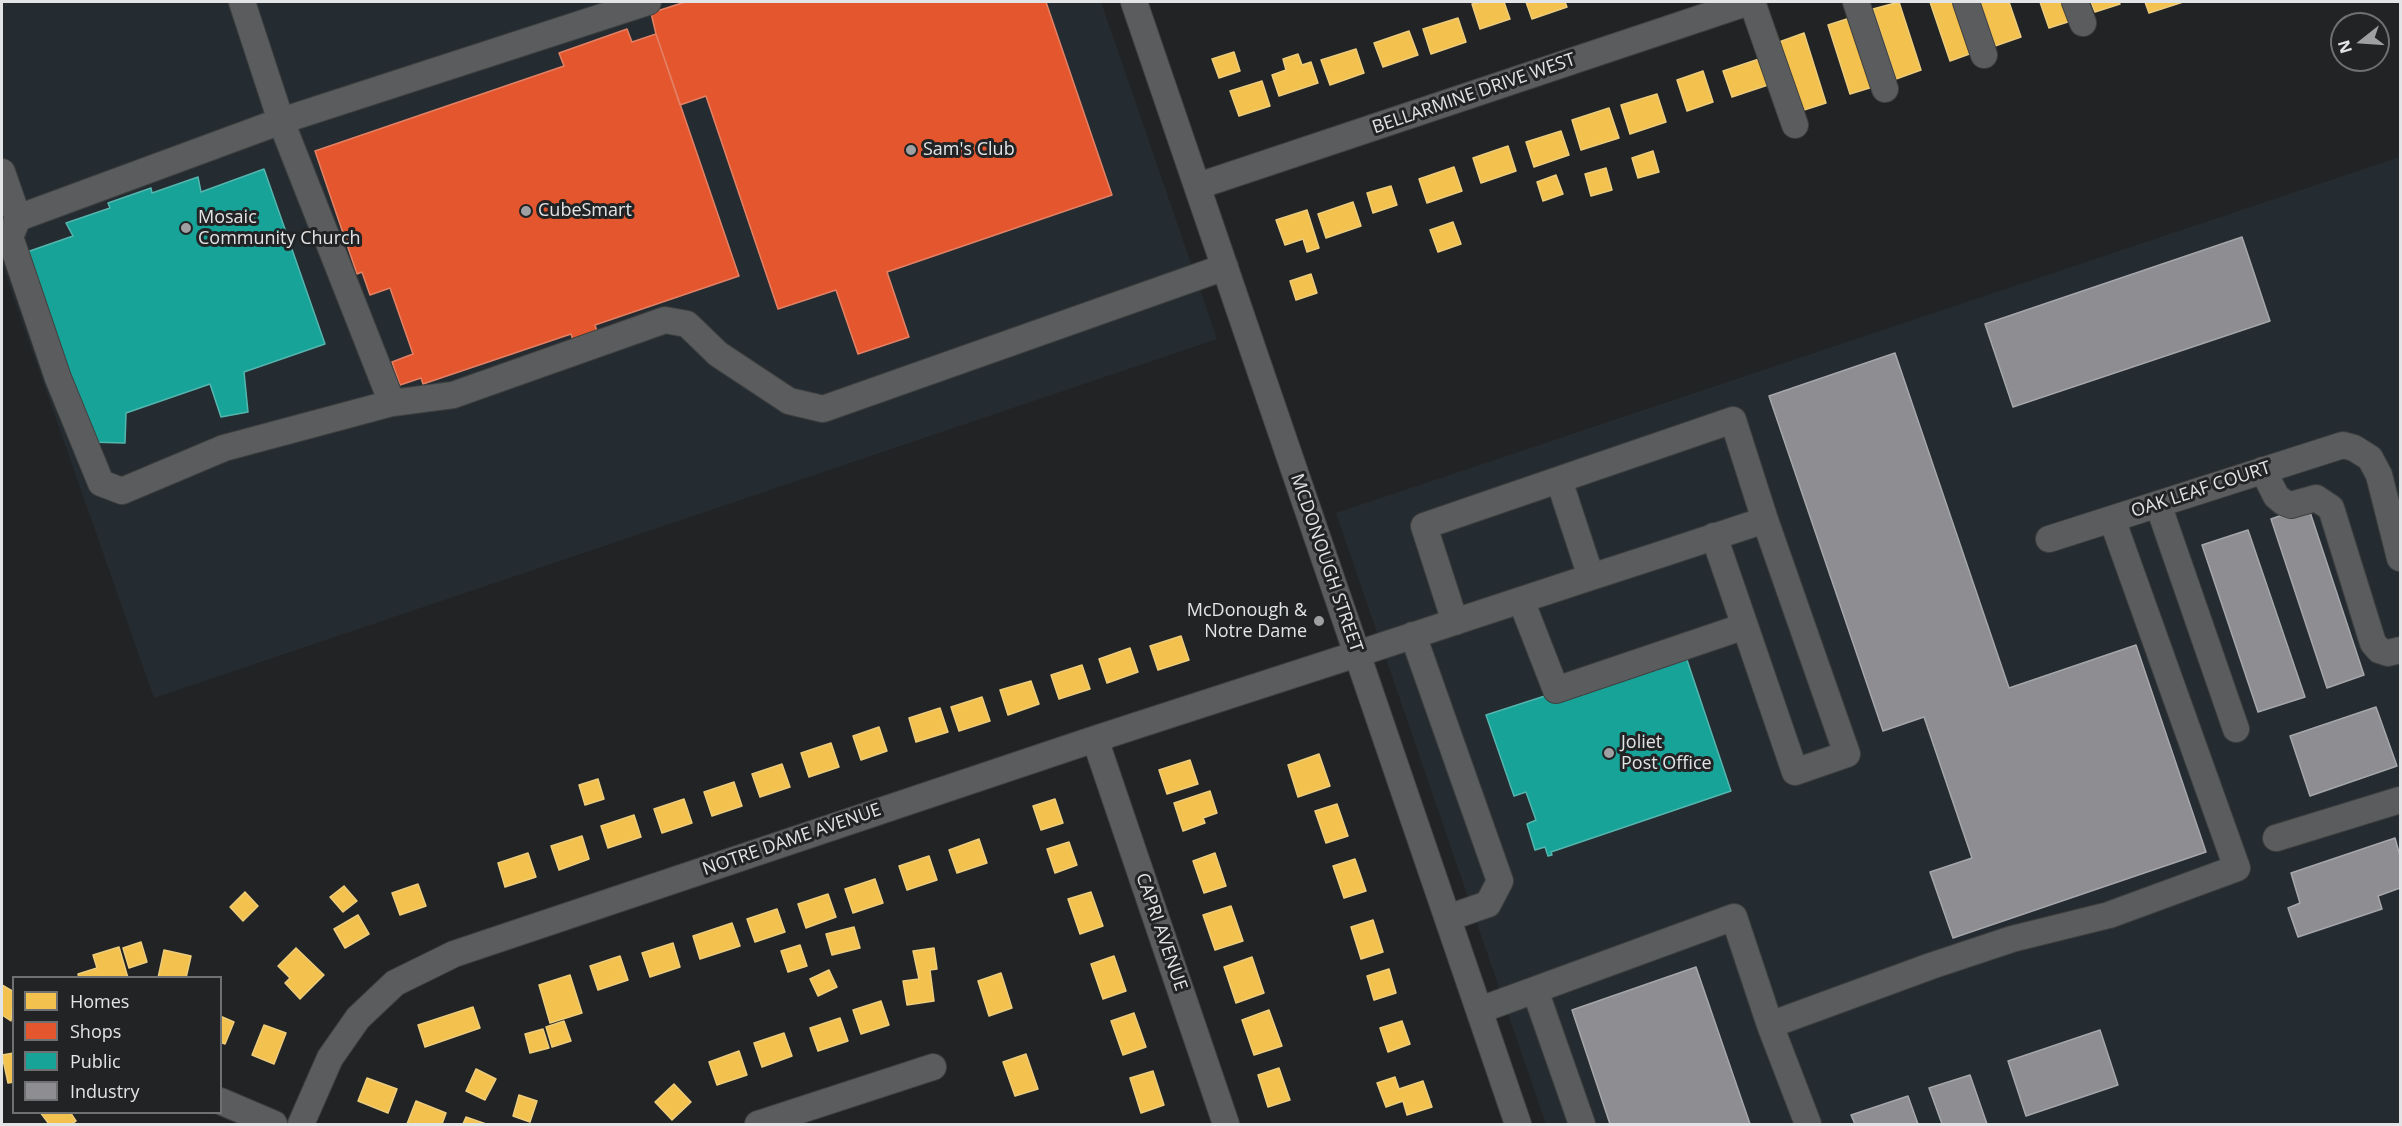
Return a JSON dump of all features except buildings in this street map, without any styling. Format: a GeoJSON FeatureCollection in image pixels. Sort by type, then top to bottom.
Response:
{"type":"FeatureCollection","features":[{"type":"Feature","properties":{"kind":"street"},"geometry":{"type":"LineString","coordinates":[[242,2],[281,121],[392,403]]}},
{"type":"Feature","properties":{"kind":"street"},"geometry":{"type":"LineString","coordinates":[[18,218],[281,121],[648,2]]}},
{"type":"Feature","properties":{"kind":"street","name":"MCDONOUGH STREET"},"geometry":{"type":"LineString","coordinates":[[1134,2],[1518,1125]]}},
{"type":"Feature","properties":{"kind":"street"},"geometry":{"type":"LineString","coordinates":[[1751,2],[1795,126]]}},
{"type":"Feature","properties":{"kind":"street","name":"BELLARMINE DRIVE WEST"},"geometry":{"type":"LineString","coordinates":[[1198,186],[1751,2]]}},
{"type":"Feature","properties":{"kind":"street"},"geometry":{"type":"LineString","coordinates":[[1856,2],[1885,89]]}},
{"type":"Feature","properties":{"kind":"street"},"geometry":{"type":"LineString","coordinates":[[1966,2],[1984,55]]}},
{"type":"Feature","properties":{"kind":"street"},"geometry":{"type":"LineString","coordinates":[[2,172],[18,218],[10,237],[58,378],[101,483],[122,491],[224,448],[392,403],[453,394],[665,320],[687,324],[718,354],[789,400],[823,409],[1225,267]]}},
{"type":"Feature","properties":{"kind":"street"},"geometry":{"type":"LineString","coordinates":[[1455,621],[1424,526],[1733,420],[1765,520],[1847,754],[1795,772],[1714,536]]}},
{"type":"Feature","properties":{"kind":"street","name":"OAK LEAF COURT"},"geometry":{"type":"LineString","coordinates":[[2049,539],[2343,445],[2354,448],[2370,458],[2379,475],[2400,558]]}},
{"type":"Feature","properties":{"kind":"street"},"geometry":{"type":"LineString","coordinates":[[2263,470],[2276,496],[2283,502],[2291,505],[2316,498],[2331,508],[2373,644],[2379,650],[2388,653],[2400,650]]}},
{"type":"Feature","properties":{"kind":"street"},"geometry":{"type":"LineString","coordinates":[[1559,480],[1591,577]]}},
{"type":"Feature","properties":{"kind":"street"},"geometry":{"type":"LineString","coordinates":[[2158,504],[2236,729]]}},
{"type":"Feature","properties":{"kind":"street"},"geometry":{"type":"LineString","coordinates":[[1770,1025],[1931,966],[2012,939],[2109,915],[2237,868],[2112,519]]}},
{"type":"Feature","properties":{"kind":"street","name":"NOTRE DAME AVENUE"},"geometry":{"type":"LineString","coordinates":[[301,1125],[330,1058],[358,1018],[395,983],[454,954],[1095,739],[1765,520]]}},
{"type":"Feature","properties":{"kind":"street"},"geometry":{"type":"LineString","coordinates":[[1521,600],[1556,690],[1745,626]]}},
{"type":"Feature","properties":{"kind":"street"},"geometry":{"type":"LineString","coordinates":[[1413,635],[1500,881],[1488,904],[1448,918]]}},
{"type":"Feature","properties":{"kind":"street","name":"CAPRI AVENUE"},"geometry":{"type":"LineString","coordinates":[[1095,739],[1226,1125]]}},
{"type":"Feature","properties":{"kind":"street"},"geometry":{"type":"LineString","coordinates":[[2277,838],[2400,800]]}},
{"type":"Feature","properties":{"kind":"street"},"geometry":{"type":"LineString","coordinates":[[1480,1010],[1734,917],[1770,1025],[1808,1125]]}},
{"type":"Feature","properties":{"kind":"street"},"geometry":{"type":"LineString","coordinates":[[1535,990],[1582,1125]]}},
{"type":"Feature","properties":{"kind":"street"},"geometry":{"type":"LineString","coordinates":[[758,1125],[933,1067]]}},
{"type":"Feature","properties":{"kind":"street"},"geometry":{"type":"LineString","coordinates":[[222,1102],[274,1125]]}},
{"type":"Feature","properties":{"kind":"shaded area"},"geometry":{"type":"Polygon","coordinates":[[[2,2],[1101,2],[1217,339],[154,698],[2,265],[2,2]]]}},
{"type":"Feature","properties":{"kind":"shaded area"},"geometry":{"type":"Polygon","coordinates":[[[2400,157],[2400,1124],[1546,1124],[1336,513],[2400,157]]]}},
{"type":"Feature","properties":{"kind":"place","name":"Sam's Club"},"geometry":{"type":"Point","coordinates":[911,150]}},
{"type":"Feature","properties":{"kind":"place","name":"CubeSmart"},"geometry":{"type":"Point","coordinates":[526,211]}},
{"type":"Feature","properties":{"kind":"place","name":"Mosaic Community Church"},"geometry":{"type":"Point","coordinates":[186,228]}},
{"type":"Feature","properties":{"kind":"place","name":"McDonough & Notre Dame"},"geometry":{"type":"Point","coordinates":[1319,621]}},
{"type":"Feature","properties":{"kind":"place","name":"Joliet Post Office"},"geometry":{"type":"Point","coordinates":[1609,753]}}]}
